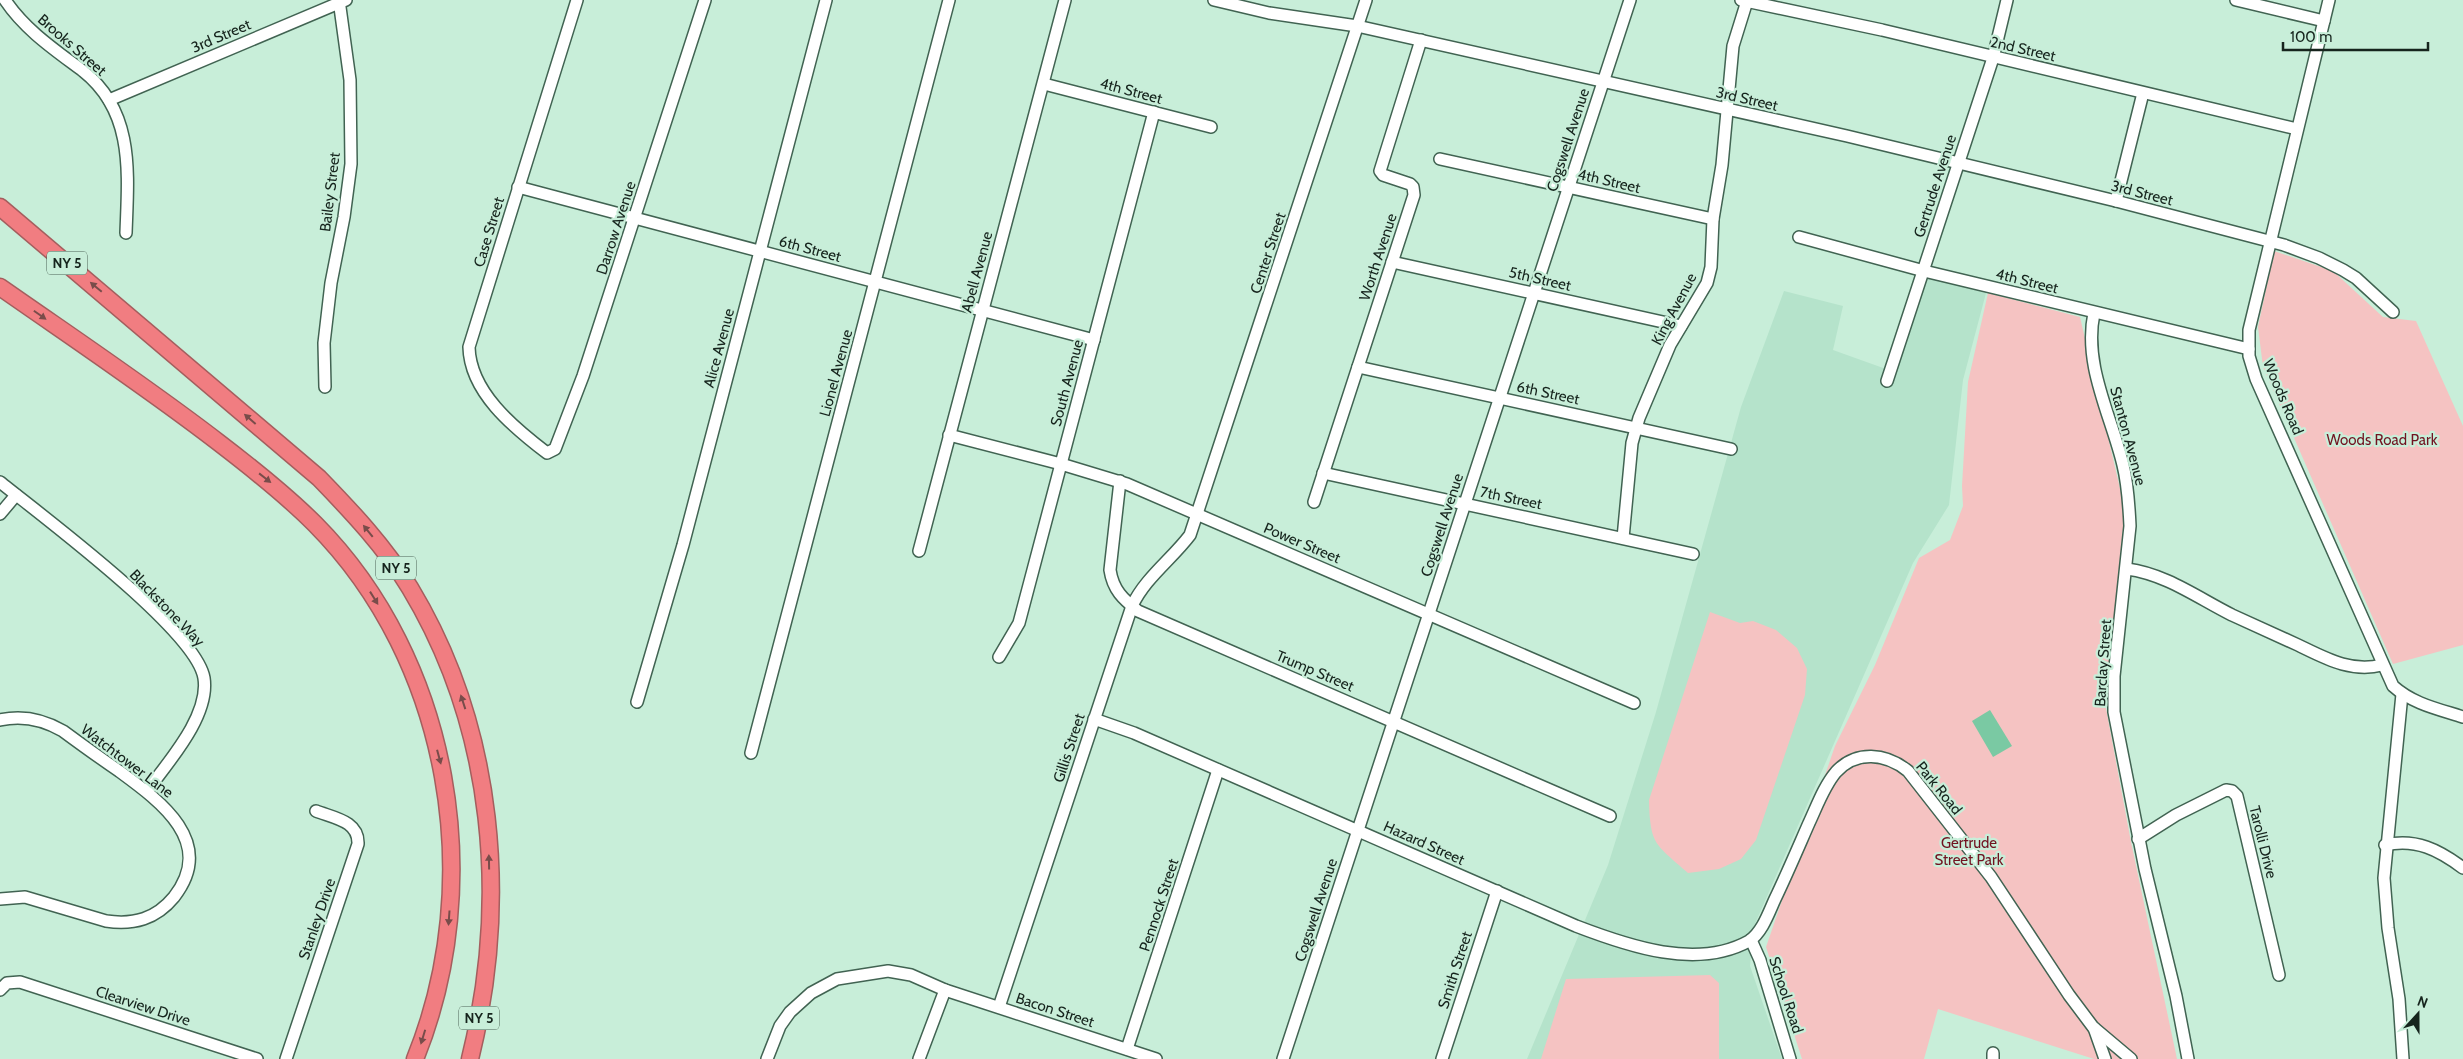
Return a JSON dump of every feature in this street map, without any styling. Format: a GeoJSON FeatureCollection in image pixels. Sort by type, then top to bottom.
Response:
{"type":"FeatureCollection","features":[{"type":"Feature","properties":{"kind":"highway","name":"NY 5"},"geometry":{"type":"LineString","coordinates":[[0,207],[319,478],[354,513],[384,551],[409,587],[431,626],[456,684],[473,739],[483,782],[489,836],[490,911],[485,983],[470,1059]]}},
{"type":"Feature","properties":{"kind":"highway","name":"NY 5"},"geometry":{"type":"LineString","coordinates":[[0,287],[196,425],[280,490],[337,547],[387,619],[415,678],[431,726],[442,770],[450,817],[452,875],[447,943],[435,995],[414,1059]]}},
{"type":"Feature","properties":{"kind":"street","name":"Brooks Street"},"geometry":{"type":"LineString","coordinates":[[5,0],[40,40],[84,72],[109,100],[123,128],[128,151],[126,233]]}},
{"type":"Feature","properties":{"kind":"street","name":"Case Street"},"geometry":{"type":"LineString","coordinates":[[543,450],[489,400],[473,374],[469,363],[471,340],[577,0]]}},
{"type":"Feature","properties":{"kind":"street","name":"Darrow Avenue"},"geometry":{"type":"LineString","coordinates":[[543,450],[552,452],[555,449],[583,376],[636,218],[705,0]]}},
{"type":"Feature","properties":{"kind":"street","name":"Alice Avenue"},"geometry":{"type":"LineString","coordinates":[[636,702],[683,545],[826,0]]}},
{"type":"Feature","properties":{"kind":"street","name":"Lionel Avenue"},"geometry":{"type":"LineString","coordinates":[[751,753],[949,0]]}},
{"type":"Feature","properties":{"kind":"street","name":"Abell Avenue"},"geometry":{"type":"LineString","coordinates":[[919,551],[1065,0]]}},
{"type":"Feature","properties":{"kind":"street","name":"3rd Street"},"geometry":{"type":"LineString","coordinates":[[1214,0],[1269,13],[1357,26],[1421,40],[1847,136],[2116,201],[2270,242],[2319,258],[2356,278],[2394,312]]}},
{"type":"Feature","properties":{"kind":"street","name":"Center Street"},"geometry":{"type":"LineString","coordinates":[[1197,514],[1366,0]]}},
{"type":"Feature","properties":{"kind":"street","name":"Cogswell Avenue"},"geometry":{"type":"LineString","coordinates":[[1283,1059],[1630,0]]}},
{"type":"Feature","properties":{"kind":"street","name":"Gertrude Avenue"},"geometry":{"type":"LineString","coordinates":[[1887,381],[1993,58],[2007,0]]}},
{"type":"Feature","properties":{"kind":"street"},"geometry":{"type":"LineString","coordinates":[[2236,0],[2324,21]]}},
{"type":"Feature","properties":{"kind":"street","name":"Woods Road"},"geometry":{"type":"LineString","coordinates":[[2329,0],[2249,330],[2249,349],[2256,379],[2393,686],[2402,694],[2418,703],[2463,717]]}},
{"type":"Feature","properties":{"kind":"street","name":"3rd Street"},"geometry":{"type":"LineString","coordinates":[[109,100],[342,1]]}},
{"type":"Feature","properties":{"kind":"street","name":"Bailey Street"},"geometry":{"type":"LineString","coordinates":[[325,387],[324,343],[331,283],[344,217],[351,164],[350,80],[342,1]]}},
{"type":"Feature","properties":{"kind":"street","name":"2nd Street"},"geometry":{"type":"LineString","coordinates":[[1744,1],[1882,30],[2297,129]]}},
{"type":"Feature","properties":{"kind":"street","name":"King Avenue"},"geometry":{"type":"LineString","coordinates":[[1623,538],[1632,443],[1636,428],[1670,345],[1707,283],[1711,267],[1714,219],[1728,110],[1733,46],[1744,1]]}},
{"type":"Feature","properties":{"kind":"street","name":"Worth Avenue"},"geometry":{"type":"LineString","coordinates":[[1314,502],[1414,195],[1413,187],[1383,175],[1380,171],[1421,40]]}},
{"type":"Feature","properties":{"kind":"street","name":"4th Street"},"geometry":{"type":"LineString","coordinates":[[1044,84],[1211,128]]}},
{"type":"Feature","properties":{"kind":"street"},"geometry":{"type":"LineString","coordinates":[[2116,201],[2144,93]]}},
{"type":"Feature","properties":{"kind":"street","name":"South Avenue"},"geometry":{"type":"LineString","coordinates":[[999,657],[1019,623],[1154,112]]}},
{"type":"Feature","properties":{"kind":"street","name":"4th Street"},"geometry":{"type":"LineString","coordinates":[[1440,159],[1714,219]]}},
{"type":"Feature","properties":{"kind":"street","name":"6th Street"},"geometry":{"type":"LineString","coordinates":[[518,187],[1094,340]]}},
{"type":"Feature","properties":{"kind":"street","name":"4th Street"},"geometry":{"type":"LineString","coordinates":[[1799,237],[1924,271],[2249,349]]}},
{"type":"Feature","properties":{"kind":"street","name":"5th Street"},"geometry":{"type":"LineString","coordinates":[[1392,262],[1681,326]]}},
{"type":"Feature","properties":{"kind":"street","name":"Stanton Avenue"},"geometry":{"type":"LineString","coordinates":[[2094,313],[2090,331],[2093,360],[2123,465],[2129,501],[2130,526],[2127,569]]}},
{"type":"Feature","properties":{"kind":"street","name":"6th Street"},"geometry":{"type":"LineString","coordinates":[[1358,367],[1731,449]]}},
{"type":"Feature","properties":{"kind":"street","name":"Power Street"},"geometry":{"type":"LineString","coordinates":[[949,435],[1120,481],[1428,616],[1634,703]]}},
{"type":"Feature","properties":{"kind":"street","name":"7th Street"},"geometry":{"type":"LineString","coordinates":[[1323,473],[1693,554]]}},
{"type":"Feature","properties":{"kind":"street","name":"Trump Street"},"geometry":{"type":"LineString","coordinates":[[1120,481],[1110,570],[1112,585],[1132,606],[1152,618],[1610,816]]}},
{"type":"Feature","properties":{"kind":"street","name":"Blackstone Way"},"geometry":{"type":"LineString","coordinates":[[0,482],[99,561],[146,604],[185,644],[199,664],[204,678],[203,696],[199,713],[147,791]]}},
{"type":"Feature","properties":{"kind":"street"},"geometry":{"type":"LineString","coordinates":[[0,514],[16,495]]}},
{"type":"Feature","properties":{"kind":"street","name":"Gillis Street"},"geometry":{"type":"LineString","coordinates":[[999,1007],[1132,606],[1136,597],[1190,535],[1197,514]]}},
{"type":"Feature","properties":{"kind":"street"},"geometry":{"type":"LineString","coordinates":[[2127,569],[2151,574],[2170,582],[2232,614],[2336,662],[2369,668],[2382,664]]}},
{"type":"Feature","properties":{"kind":"street","name":"Barclay Street"},"geometry":{"type":"LineString","coordinates":[[2127,569],[2114,676],[2114,712],[2138,839],[2176,996],[2188,1059]]}},
{"type":"Feature","properties":{"kind":"street"},"geometry":{"type":"LineString","coordinates":[[2402,694],[2386,845],[2385,895],[2399,999],[2403,1059]]}},
{"type":"Feature","properties":{"kind":"street","name":"Watchtower Lane"},"geometry":{"type":"LineString","coordinates":[[0,720],[11,718],[32,719],[50,724],[147,791],[176,818],[185,835],[188,853],[187,874],[179,890],[165,908],[153,916],[141,920],[117,923],[25,898],[0,899]]}},
{"type":"Feature","properties":{"kind":"street","name":"Hazard Street"},"geometry":{"type":"LineString","coordinates":[[1094,719],[1134,733],[1609,939],[1664,953],[1718,952],[1750,940]]}},
{"type":"Feature","properties":{"kind":"street","name":"Park Road"},"geometry":{"type":"LineString","coordinates":[[1750,940],[1767,917],[1818,803],[1837,771],[1850,761],[1868,756],[1890,759],[1908,771],[1991,877],[2069,996],[2093,1027],[2130,1059]]}},
{"type":"Feature","properties":{"kind":"street","name":"Pennock Street"},"geometry":{"type":"LineString","coordinates":[[1127,1049],[1218,770]]}},
{"type":"Feature","properties":{"kind":"street","name":"Tarolli Drive"},"geometry":{"type":"LineString","coordinates":[[2138,839],[2176,815],[2226,790],[2232,791],[2237,796],[2248,839],[2279,975]]}},
{"type":"Feature","properties":{"kind":"street","name":"Stanley Drive"},"geometry":{"type":"LineString","coordinates":[[286,1059],[358,844],[358,835],[355,828],[316,811]]}},
{"type":"Feature","properties":{"kind":"street"},"geometry":{"type":"LineString","coordinates":[[2386,845],[2398,842],[2417,843],[2437,850],[2463,868]]}},
{"type":"Feature","properties":{"kind":"street","name":"Smith Street"},"geometry":{"type":"LineString","coordinates":[[1442,1059],[1497,891]]}},
{"type":"Feature","properties":{"kind":"street","name":"School Road"},"geometry":{"type":"LineString","coordinates":[[1750,940],[1760,960],[1790,1059]]}},
{"type":"Feature","properties":{"kind":"street","name":"Bacon Street"},"geometry":{"type":"LineString","coordinates":[[767,1059],[780,1026],[790,1012],[811,993],[837,979],[888,971],[911,975],[945,990],[1156,1059]]}},
{"type":"Feature","properties":{"kind":"street","name":"Clearview Drive"},"geometry":{"type":"LineString","coordinates":[[0,990],[8,983],[20,982],[257,1059]]}},
{"type":"Feature","properties":{"kind":"street"},"geometry":{"type":"LineString","coordinates":[[919,1059],[945,990]]}},
{"type":"Feature","properties":{"kind":"street"},"geometry":{"type":"LineString","coordinates":[[2093,1027],[2105,1059]]}},
{"type":"Feature","properties":{"kind":"shaded area"},"geometry":{"type":"Polygon","coordinates":[[[1915,274],[1986,293],[1963,380],[1949,505],[1913,563],[1754,926],[1750,966],[1782,1059],[1527,1059],[1608,865],[1656,712],[1741,407],[1784,291],[1843,306],[1833,350],[1886,369],[1915,274]]]}},
{"type":"Feature","properties":{"kind":"shaded area"},"geometry":{"type":"Polygon","coordinates":[[[1990,710],[2012,746],[1993,757],[1972,721],[1990,710]]]}},
{"type":"Feature","properties":{"kind":"green space","name":"Woods Road Park"},"geometry":{"type":"Polygon","coordinates":[[[2274,251],[2333,271],[2383,317],[2416,321],[2463,426],[2463,645],[2393,664],[2263,367],[2258,327],[2274,251]]]}},
{"type":"Feature","properties":{"kind":"green space","name":"Gertrude Street Park"},"geometry":{"type":"Polygon","coordinates":[[[1988,293],[2080,317],[2125,510],[2105,703],[2131,842],[2177,1059],[2094,1059],[1938,1009],[1924,1059],[1802,1059],[1766,947],[1835,746],[1875,665],[1919,558],[1950,540],[1963,506],[1962,486],[1968,382],[1988,293]]]}},
{"type":"Feature","properties":{"kind":"green space"},"geometry":{"type":"Polygon","coordinates":[[[1710,612],[1740,623],[1753,621],[1776,630],[1797,648],[1807,669],[1805,695],[1756,840],[1741,859],[1719,869],[1688,873],[1662,849],[1653,836],[1649,800],[1710,612]]]}},
{"type":"Feature","properties":{"kind":"green space"},"geometry":{"type":"Polygon","coordinates":[[[1710,975],[1719,983],[1719,1059],[1541,1059],[1566,979],[1710,975]]]}}]}
